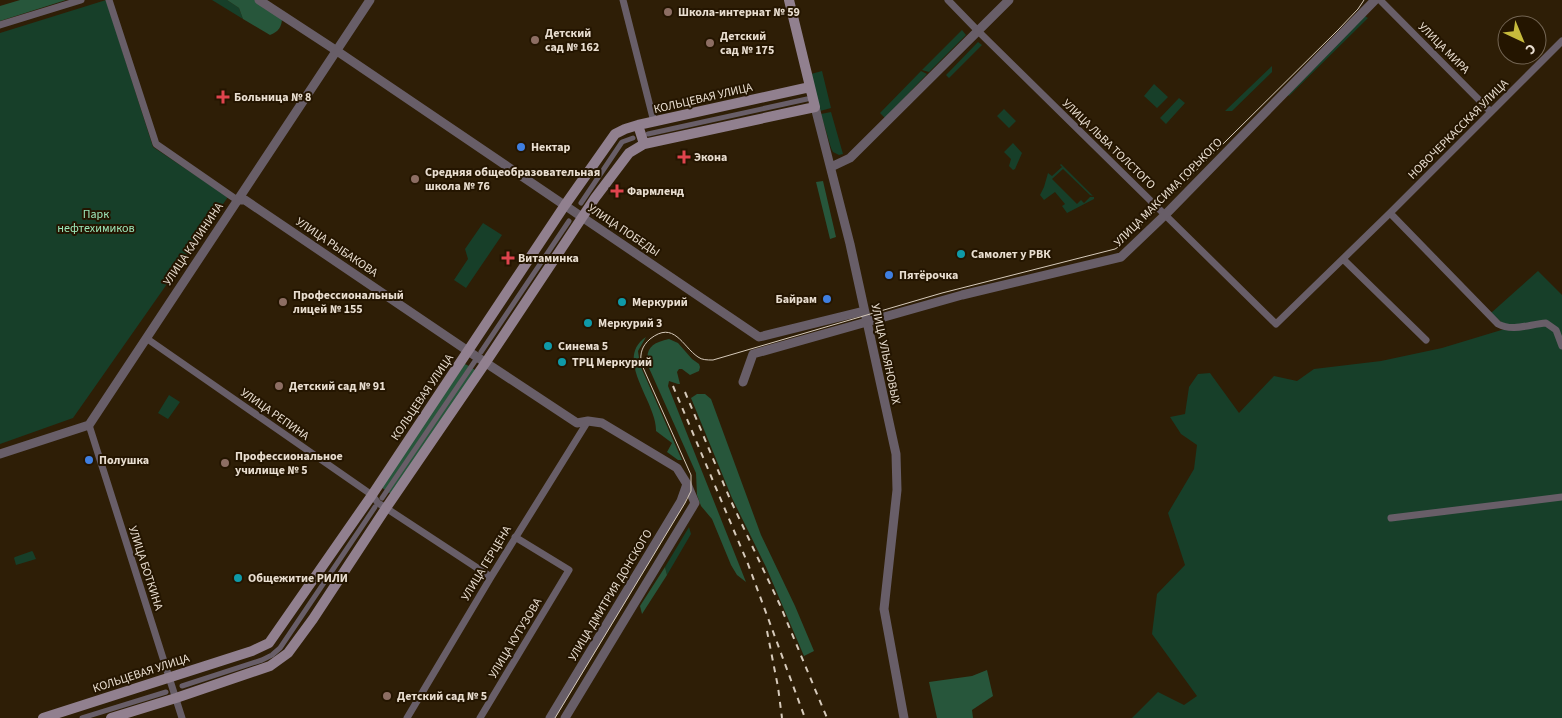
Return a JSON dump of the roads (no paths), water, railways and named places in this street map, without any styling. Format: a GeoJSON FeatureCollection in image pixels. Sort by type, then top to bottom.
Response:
{"type":"FeatureCollection","features":[{"type":"Feature","properties":{"kind":"main road","name":"УЛИЦА УЛЬЯНОВЫХ"},"geometry":{"type":"LineString","coordinates":[[789,0],[815,107]]}},
{"type":"Feature","properties":{"kind":"main road","name":"КОЛЬЦЕВАЯ УЛИЦА"},"geometry":{"type":"LineString","coordinates":[[43,718],[252,651],[269,643],[377,496],[468,351],[565,205],[615,134],[638,125],[810,87]]}},
{"type":"Feature","properties":{"kind":"main road"},"geometry":{"type":"LineString","coordinates":[[111,718],[270,666],[288,652],[313,619],[381,508],[486,362],[583,217],[629,153],[644,144],[815,107]]}},
{"type":"Feature","properties":{"kind":"main road"},"geometry":{"type":"LineString","coordinates":[[638,125],[644,144]]}},
{"type":"Feature","properties":{"kind":"street"},"geometry":{"type":"LineString","coordinates":[[0,25],[80,0]]}},
{"type":"Feature","properties":{"kind":"street","name":"УЛИЦА РЫБАКОВА"},"geometry":{"type":"LineString","coordinates":[[109,0],[156,144],[238,200],[245,200],[577,423],[588,421],[602,423],[677,468],[687,484],[695,503]]}},
{"type":"Feature","properties":{"kind":"street","name":"УЛИЦА ПОБЕДЫ"},"geometry":{"type":"LineString","coordinates":[[259,0],[759,337],[864,311]]}},
{"type":"Feature","properties":{"kind":"street","name":"УЛИЦА КАЛИНИНА"},"geometry":{"type":"LineString","coordinates":[[89,425],[370,0]]}},
{"type":"Feature","properties":{"kind":"street"},"geometry":{"type":"LineString","coordinates":[[623,0],[654,122]]}},
{"type":"Feature","properties":{"kind":"street","name":"УЛИЦА ЛЬВА ТОЛСТОГО"},"geometry":{"type":"LineString","coordinates":[[948,0],[1276,324]]}},
{"type":"Feature","properties":{"kind":"street"},"geometry":{"type":"LineString","coordinates":[[831,167],[850,158],[1009,0]]}},
{"type":"Feature","properties":{"kind":"street","name":"УЛИЦА МАКСИМА ГОРЬКОГО"},"geometry":{"type":"LineString","coordinates":[[743,382],[753,354],[962,295],[1121,257],[1165,215],[1375,0]]}},
{"type":"Feature","properties":{"kind":"street","name":"УЛИЦА МИРА"},"geometry":{"type":"LineString","coordinates":[[1380,0],[1491,112]]}},
{"type":"Feature","properties":{"kind":"street","name":"НОВОЧЕРКАССКАЯ УЛИЦА"},"geometry":{"type":"LineString","coordinates":[[1276,324],[1562,41]]}},
{"type":"Feature","properties":{"kind":"street"},"geometry":{"type":"LineString","coordinates":[[648,134],[807,99]]}},
{"type":"Feature","properties":{"kind":"street","name":"УЛИЦА УЛЬЯНОВЫХ"},"geometry":{"type":"LineString","coordinates":[[815,107],[831,167],[896,454],[897,490],[884,609],[904,718]]}},
{"type":"Feature","properties":{"kind":"street"},"geometry":{"type":"LineString","coordinates":[[581,203],[622,142],[633,138]]}},
{"type":"Feature","properties":{"kind":"street"},"geometry":{"type":"LineString","coordinates":[[1390,213],[1498,324],[1511,328],[1546,323],[1556,330],[1562,346]]}},
{"type":"Feature","properties":{"kind":"street"},"geometry":{"type":"LineString","coordinates":[[481,352],[569,221]]}},
{"type":"Feature","properties":{"kind":"street"},"geometry":{"type":"LineString","coordinates":[[1343,259],[1426,340]]}},
{"type":"Feature","properties":{"kind":"street","name":"УЛИЦА РЕПИНА"},"geometry":{"type":"LineString","coordinates":[[146,338],[377,496],[381,508],[491,577]]}},
{"type":"Feature","properties":{"kind":"street"},"geometry":{"type":"LineString","coordinates":[[377,496],[475,361]]}},
{"type":"Feature","properties":{"kind":"street","name":"УЛИЦА ГЕРЦЕНА"},"geometry":{"type":"LineString","coordinates":[[407,718],[515,537],[588,421]]}},
{"type":"Feature","properties":{"kind":"street"},"geometry":{"type":"LineString","coordinates":[[0,454],[89,425]]}},
{"type":"Feature","properties":{"kind":"street","name":"УЛИЦА БОТКИНА"},"geometry":{"type":"LineString","coordinates":[[89,425],[182,718]]}},
{"type":"Feature","properties":{"kind":"street","name":"УЛИЦА ДМИТРИЯ ДОНСКОГО"},"geometry":{"type":"LineString","coordinates":[[550,718],[681,501],[687,484]]}},
{"type":"Feature","properties":{"kind":"street"},"geometry":{"type":"LineString","coordinates":[[1391,518],[1562,497]]}},
{"type":"Feature","properties":{"kind":"street","name":"УЛИЦА ДМИТРИЯ ДОНСКОГО"},"geometry":{"type":"LineString","coordinates":[[565,718],[695,503]]}},
{"type":"Feature","properties":{"kind":"street"},"geometry":{"type":"LineString","coordinates":[[182,686],[262,660],[280,648],[381,508]]}},
{"type":"Feature","properties":{"kind":"street","name":"УЛИЦА КУТУЗОВА"},"geometry":{"type":"LineString","coordinates":[[480,718],[569,570],[515,537]]}},
{"type":"Feature","properties":{"kind":"street"},"geometry":{"type":"LineString","coordinates":[[82,718],[166,692]]}},
{"type":"Feature","properties":{"kind":"tram line"},"geometry":{"type":"LineString","coordinates":[[555,718],[691,491],[691,475],[641,363],[642,350],[650,339],[665,332],[672,333],[700,358],[713,360],[942,293],[1115,249],[1338,30],[1364,0]]}},
{"type":"Feature","properties":{"kind":"railway"},"geometry":{"type":"LineString","coordinates":[[673,386],[748,564],[805,718]]}},
{"type":"Feature","properties":{"kind":"railway"},"geometry":{"type":"LineString","coordinates":[[685,392],[730,499],[780,605],[827,718]]}},
{"type":"Feature","properties":{"kind":"railway"},"geometry":{"type":"LineString","coordinates":[[767,631],[782,718]]}},
{"type":"Feature","properties":{"kind":"place","name":"Школа-интернат № 59"},"geometry":{"type":"Point","coordinates":[668,12]}},
{"type":"Feature","properties":{"kind":"place","name":"Детский сад № 162"},"geometry":{"type":"Point","coordinates":[535,40]}},
{"type":"Feature","properties":{"kind":"place","name":"Детский сад № 175"},"geometry":{"type":"Point","coordinates":[710,43]}},
{"type":"Feature","properties":{"kind":"place","name":"Больница № 8"},"geometry":{"type":"Point","coordinates":[223,97]}},
{"type":"Feature","properties":{"kind":"place","name":"Нектар"},"geometry":{"type":"Point","coordinates":[521,147]}},
{"type":"Feature","properties":{"kind":"place","name":"Экона"},"geometry":{"type":"Point","coordinates":[684,157]}},
{"type":"Feature","properties":{"kind":"place","name":"Средняя общеобразовательная школа № 76"},"geometry":{"type":"Point","coordinates":[415,179]}},
{"type":"Feature","properties":{"kind":"place","name":"Фармленд"},"geometry":{"type":"Point","coordinates":[617,191]}},
{"type":"Feature","properties":{"kind":"place","name":"Самолет у РВК"},"geometry":{"type":"Point","coordinates":[961,254]}},
{"type":"Feature","properties":{"kind":"place","name":"Витаминка"},"geometry":{"type":"Point","coordinates":[508,258]}},
{"type":"Feature","properties":{"kind":"place","name":"Пятёрочка"},"geometry":{"type":"Point","coordinates":[889,275]}},
{"type":"Feature","properties":{"kind":"place","name":"Байрам"},"geometry":{"type":"Point","coordinates":[827,299]}},
{"type":"Feature","properties":{"kind":"place","name":"Профессиональный лицей № 155"},"geometry":{"type":"Point","coordinates":[283,302]}},
{"type":"Feature","properties":{"kind":"place","name":"Меркурий"},"geometry":{"type":"Point","coordinates":[622,302]}},
{"type":"Feature","properties":{"kind":"place","name":"Меркурий 3"},"geometry":{"type":"Point","coordinates":[588,323]}},
{"type":"Feature","properties":{"kind":"place","name":"Синема 5"},"geometry":{"type":"Point","coordinates":[548,346]}},
{"type":"Feature","properties":{"kind":"place","name":"ТРЦ Меркурий"},"geometry":{"type":"Point","coordinates":[562,362]}},
{"type":"Feature","properties":{"kind":"place","name":"Детский сад № 91"},"geometry":{"type":"Point","coordinates":[279,386]}},
{"type":"Feature","properties":{"kind":"place","name":"Полушка"},"geometry":{"type":"Point","coordinates":[89,460]}},
{"type":"Feature","properties":{"kind":"place","name":"Профессиональное училище № 5"},"geometry":{"type":"Point","coordinates":[225,463]}},
{"type":"Feature","properties":{"kind":"place","name":"Общежитие РИЛИ"},"geometry":{"type":"Point","coordinates":[238,578]}},
{"type":"Feature","properties":{"kind":"place","name":"Детский сад № 5"},"geometry":{"type":"Point","coordinates":[387,696]}},
{"type":"Feature","properties":{"kind":"park label","name":"Парк нефтехимиков"},"geometry":{"type":"Point","coordinates":[96,221]}}]}
